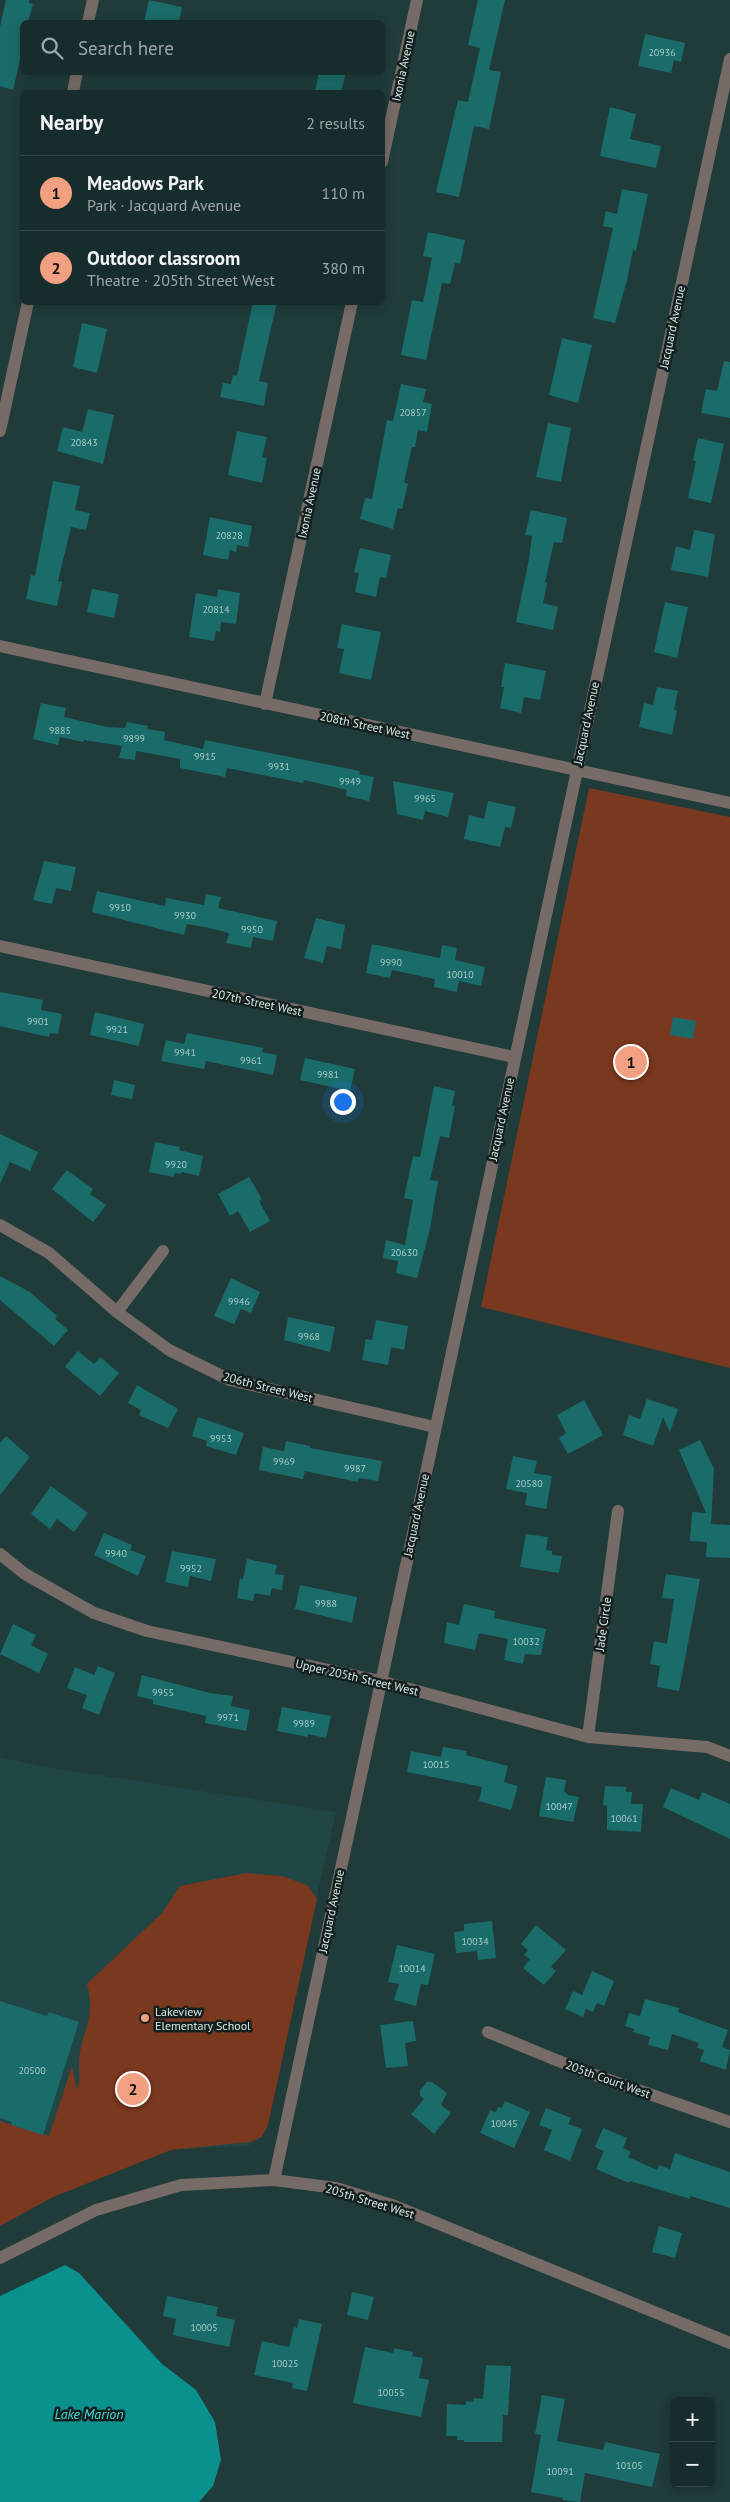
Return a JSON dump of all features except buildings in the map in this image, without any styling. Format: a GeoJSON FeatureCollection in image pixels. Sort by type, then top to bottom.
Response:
{"type":"FeatureCollection","features":[{"type":"Feature","properties":{"kind":"street"},"geometry":{"type":"LineString","coordinates":[[88,20],[93,0]]}},
{"type":"Feature","properties":{"kind":"street","name":"Ixonia Avenue"},"geometry":{"type":"LineString","coordinates":[[385,148],[417,0]]}},
{"type":"Feature","properties":{"kind":"street","name":"Jacquard Avenue"},"geometry":{"type":"LineString","coordinates":[[274,2180],[730,59]]}},
{"type":"Feature","properties":{"kind":"street"},"geometry":{"type":"LineString","coordinates":[[73,90],[76,75]]}},
{"type":"Feature","properties":{"kind":"street"},"geometry":{"type":"LineString","coordinates":[[0,431],[27,305]]}},
{"type":"Feature","properties":{"kind":"street","name":"Ixonia Avenue"},"geometry":{"type":"LineString","coordinates":[[265,704],[351,305]]}},
{"type":"Feature","properties":{"kind":"street","name":"208th Street West"},"geometry":{"type":"LineString","coordinates":[[0,646],[730,803]]}},
{"type":"Feature","properties":{"kind":"street","name":"207th Street West"},"geometry":{"type":"LineString","coordinates":[[0,946],[514,1057]]}},
{"type":"Feature","properties":{"kind":"street","name":"206th Street West"},"geometry":{"type":"LineString","coordinates":[[0,1225],[49,1253],[117,1312],[169,1350],[230,1380],[435,1427]]}},
{"type":"Feature","properties":{"kind":"street"},"geometry":{"type":"LineString","coordinates":[[117,1312],[163,1251]]}},
{"type":"Feature","properties":{"kind":"street","name":"Jade Circle"},"geometry":{"type":"LineString","coordinates":[[588,1737],[618,1511]]}},
{"type":"Feature","properties":{"kind":"street","name":"Upper 205th Street West"},"geometry":{"type":"LineString","coordinates":[[0,1554],[24,1574],[94,1613],[147,1631],[380,1681],[588,1737],[707,1747],[730,1756]]}},
{"type":"Feature","properties":{"kind":"street","name":"205th Court West"},"geometry":{"type":"LineString","coordinates":[[488,2032],[583,2071],[730,2122]]}},
{"type":"Feature","properties":{"kind":"street","name":"205th Street West"},"geometry":{"type":"LineString","coordinates":[[0,2258],[96,2210],[181,2184],[274,2180],[336,2188],[395,2206],[730,2343]]}},
{"type":"Feature","properties":{"kind":"shaded area"},"geometry":{"type":"Polygon","coordinates":[[[589,788],[730,817],[730,1368],[481,1307],[589,788]]]}},
{"type":"Feature","properties":{"kind":"shaded area","name":"Lakeview Elementary School"},"geometry":{"type":"Polygon","coordinates":[[[0,1757],[41,1766],[336,1812],[262,2137],[248,2146],[171,2150],[53,2197],[0,2226],[0,1757]]]}},
{"type":"Feature","properties":{"kind":"shaded area"},"geometry":{"type":"Polygon","coordinates":[[[246,1873],[282,1876],[307,1885],[317,1899],[268,2125],[262,2137],[250,2142],[171,2150],[53,2197],[0,2226],[0,2121],[49,2136],[72,2066],[77,2090],[79,2057],[90,2012],[87,1984],[162,1913],[180,1886],[246,1873]]]}},
{"type":"Feature","properties":{"kind":"water","name":"Lake Marion"},"geometry":{"type":"Polygon","coordinates":[[[65,2265],[79,2273],[162,2364],[196,2390],[215,2422],[221,2460],[213,2486],[199,2502],[0,2502],[0,2296],[65,2265]]]}},
{"type":"Feature","properties":{"kind":"place","name":"Meadows Park"},"geometry":{"type":"Point","coordinates":[631,1062]}},
{"type":"Feature","properties":{"kind":"place","name":"Lakeview Elementary School"},"geometry":{"type":"Point","coordinates":[145,2018]}},
{"type":"Feature","properties":{"kind":"place","name":"Outdoor classroom"},"geometry":{"type":"Point","coordinates":[133,2089]}}]}
